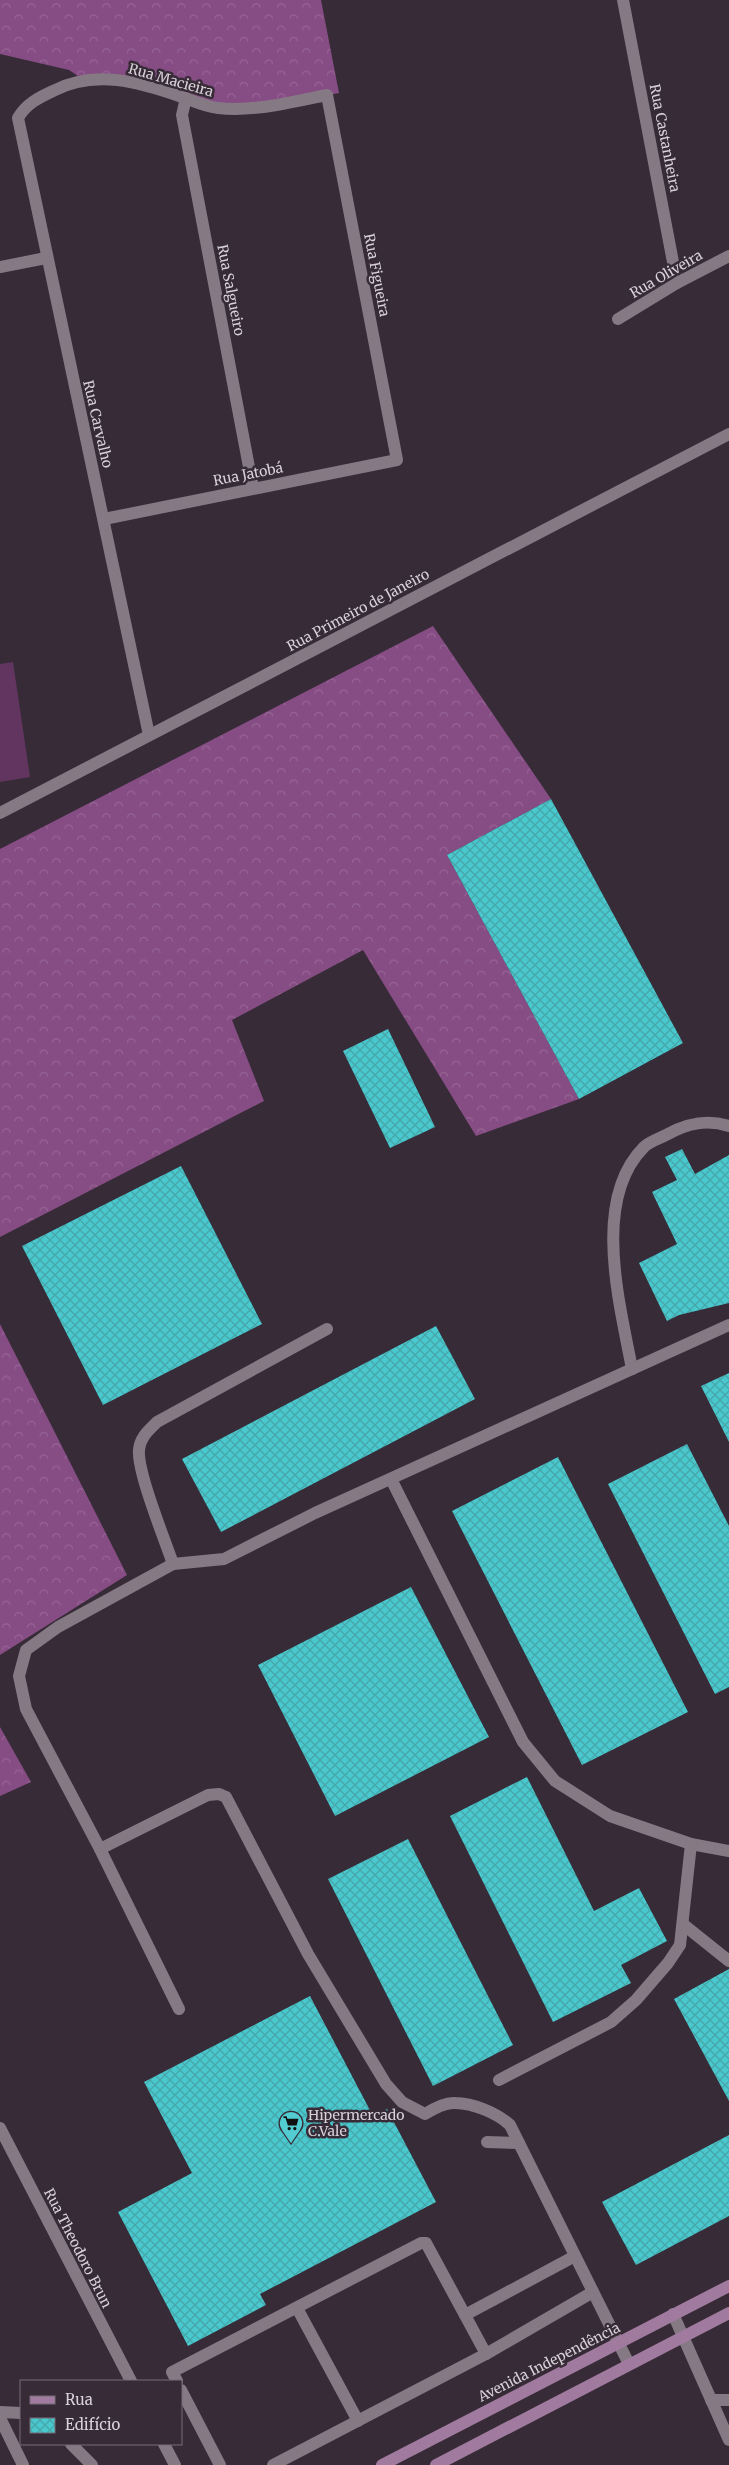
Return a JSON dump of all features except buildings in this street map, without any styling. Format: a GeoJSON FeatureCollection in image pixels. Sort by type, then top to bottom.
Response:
{"type":"FeatureCollection","features":[{"type":"Feature","properties":{"kind":"main road","name":"Avenida Independência"},"geometry":{"type":"LineString","coordinates":[[386,2464],[729,2286]]}},
{"type":"Feature","properties":{"kind":"main road"},"geometry":{"type":"LineString","coordinates":[[436,2465],[683,2335],[729,2313]]}},
{"type":"Feature","properties":{"kind":"street","name":"Rua Castanheira"},"geometry":{"type":"LineString","coordinates":[[623,0],[677,283]]}},
{"type":"Feature","properties":{"kind":"street","name":"Rua Macieira"},"geometry":{"type":"LineString","coordinates":[[18,118],[24,108],[42,96],[61,87],[84,80],[106,78],[186,98],[215,108],[254,108],[327,95]]}},
{"type":"Feature","properties":{"kind":"street","name":"Rua Figueira"},"geometry":{"type":"LineString","coordinates":[[327,95],[397,460]]}},
{"type":"Feature","properties":{"kind":"street","name":"Rua Salgueiro"},"geometry":{"type":"LineString","coordinates":[[186,98],[182,115],[253,488]]}},
{"type":"Feature","properties":{"kind":"street","name":"Rua Carvalho"},"geometry":{"type":"LineString","coordinates":[[18,118],[46,258],[150,735]]}},
{"type":"Feature","properties":{"kind":"street","name":"Rua Oliveira"},"geometry":{"type":"LineString","coordinates":[[618,319],[677,283],[729,256]]}},
{"type":"Feature","properties":{"kind":"street"},"geometry":{"type":"LineString","coordinates":[[0,266],[46,258]]}},
{"type":"Feature","properties":{"kind":"street","name":"Rua Primeiro de Janeiro"},"geometry":{"type":"LineString","coordinates":[[0,813],[729,434]]}},
{"type":"Feature","properties":{"kind":"street","name":"Rua Jatobá"},"geometry":{"type":"LineString","coordinates":[[104,519],[397,460]]}},
{"type":"Feature","properties":{"kind":"street"},"geometry":{"type":"LineString","coordinates":[[632,1369],[616,1281],[614,1216],[623,1177],[645,1146],[685,1125],[715,1122],[729,1126]]}},
{"type":"Feature","properties":{"kind":"street"},"geometry":{"type":"LineString","coordinates":[[179,2009],[100,1849],[26,1709],[19,1676],[26,1650],[58,1627],[173,1564],[224,1559],[315,1513],[729,1325]]}},
{"type":"Feature","properties":{"kind":"street"},"geometry":{"type":"LineString","coordinates":[[173,1564],[143,1472],[139,1450],[143,1436],[157,1422],[327,1329]]}},
{"type":"Feature","properties":{"kind":"street"},"geometry":{"type":"LineString","coordinates":[[391,1479],[523,1742],[554,1781],[610,1816],[691,1844],[729,1851]]}},
{"type":"Feature","properties":{"kind":"street"},"geometry":{"type":"LineString","coordinates":[[100,1849],[208,1795],[219,1794],[226,1797],[308,1954],[386,2084],[402,2102],[425,2114],[453,2102],[474,2106],[503,2119],[510,2125],[629,2364]]}},
{"type":"Feature","properties":{"kind":"street"},"geometry":{"type":"LineString","coordinates":[[499,2080],[611,2022],[636,2000],[668,1963],[680,1945],[684,1925],[691,1844]]}},
{"type":"Feature","properties":{"kind":"street"},"geometry":{"type":"LineString","coordinates":[[684,1925],[729,1961]]}},
{"type":"Feature","properties":{"kind":"street","name":"Rua Theodoro Brun"},"geometry":{"type":"LineString","coordinates":[[0,2128],[130,2380]]}},
{"type":"Feature","properties":{"kind":"street"},"geometry":{"type":"LineString","coordinates":[[487,2142],[519,2143]]}},
{"type":"Feature","properties":{"kind":"street"},"geometry":{"type":"LineString","coordinates":[[176,2380],[172,2372],[422,2243],[426,2243],[486,2354]]}},
{"type":"Feature","properties":{"kind":"street"},"geometry":{"type":"LineString","coordinates":[[465,2315],[575,2256]]}},
{"type":"Feature","properties":{"kind":"street"},"geometry":{"type":"LineString","coordinates":[[273,2465],[486,2354],[593,2292]]}},
{"type":"Feature","properties":{"kind":"street"},"geometry":{"type":"LineString","coordinates":[[297,2308],[358,2421]]}},
{"type":"Feature","properties":{"kind":"street"},"geometry":{"type":"LineString","coordinates":[[673,2314],[729,2440]]}},
{"type":"Feature","properties":{"kind":"street"},"geometry":{"type":"LineString","coordinates":[[182,2392],[220,2465]]}},
{"type":"Feature","properties":{"kind":"street"},"geometry":{"type":"LineString","coordinates":[[711,2400],[729,2400]]}},
{"type":"Feature","properties":{"kind":"street"},"geometry":{"type":"LineString","coordinates":[[0,2412],[20,2413]]}},
{"type":"Feature","properties":{"kind":"street"},"geometry":{"type":"LineString","coordinates":[[0,2418],[23,2465]]}},
{"type":"Feature","properties":{"kind":"street"},"geometry":{"type":"LineString","coordinates":[[72,2445],[92,2465]]}},
{"type":"Feature","properties":{"kind":"street"},"geometry":{"type":"LineString","coordinates":[[165,2445],[175,2465]]}},
{"type":"Feature","properties":{"kind":"shaded area"},"geometry":{"type":"Polygon","coordinates":[[[13,662],[30,777],[0,782],[0,664],[13,662]]]}},
{"type":"Feature","properties":{"kind":"green space"},"geometry":{"type":"Polygon","coordinates":[[[0,0],[321,0],[339,93],[279,104],[235,109],[154,87],[84,80],[69,70],[0,54],[0,0]]]}},
{"type":"Feature","properties":{"kind":"green space"},"geometry":{"type":"Polygon","coordinates":[[[433,626],[551,799],[447,855],[579,1099],[476,1136],[363,950],[232,1020],[264,1101],[0,1237],[0,849],[433,626]]]}},
{"type":"Feature","properties":{"kind":"green space"},"geometry":{"type":"Polygon","coordinates":[[[0,1324],[127,1575],[0,1655],[0,1324]]]}},
{"type":"Feature","properties":{"kind":"green space"},"geometry":{"type":"Polygon","coordinates":[[[0,1727],[31,1782],[0,1796],[0,1727]]]}},
{"type":"Feature","properties":{"kind":"place","name":"Hipermercado C.Vale"},"geometry":{"type":"Point","coordinates":[291,2144]}}]}
